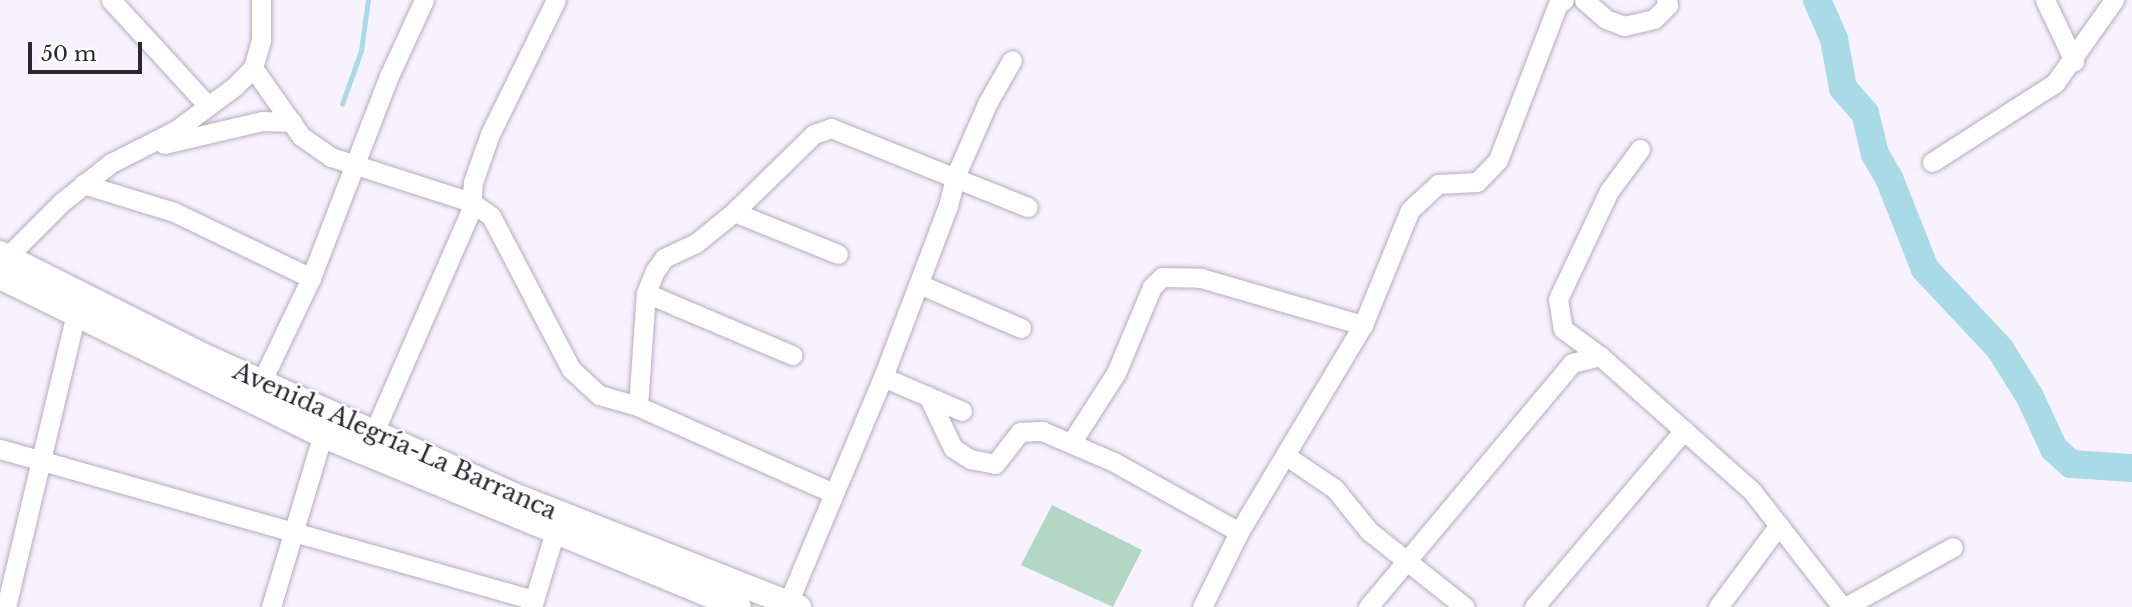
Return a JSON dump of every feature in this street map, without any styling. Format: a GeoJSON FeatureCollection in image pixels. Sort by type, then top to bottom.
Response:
{"type":"FeatureCollection","features":[{"type":"Feature","properties":{"kind":"main road","name":"Avenida Alegría-La Barranca"},"geometry":{"type":"LineString","coordinates":[[1,262],[78,303],[326,425],[740,607]]}},
{"type":"Feature","properties":{"kind":"main road","name":"Avenida Alegría-La Barranca"},"geometry":{"type":"LineString","coordinates":[[326,425],[374,432],[556,524],[794,605]]}},
{"type":"Feature","properties":{"kind":"street"},"geometry":{"type":"LineString","coordinates":[[111,0],[208,106]]}},
{"type":"Feature","properties":{"kind":"street"},"geometry":{"type":"LineString","coordinates":[[1,262],[83,184],[208,106],[253,68],[261,40],[261,0]]}},
{"type":"Feature","properties":{"kind":"street"},"geometry":{"type":"LineString","coordinates":[[257,392],[312,278],[355,165],[424,0]]}},
{"type":"Feature","properties":{"kind":"street"},"geometry":{"type":"LineString","coordinates":[[374,432],[471,202],[473,181],[490,134],[556,0]]}},
{"type":"Feature","properties":{"kind":"street"},"geometry":{"type":"LineString","coordinates":[[1202,607],[1239,532],[1363,326],[1410,210],[1424,192],[1438,184],[1476,182],[1498,160],[1558,4],[1564,0]]}},
{"type":"Feature","properties":{"kind":"street"},"geometry":{"type":"LineString","coordinates":[[1584,0],[1606,19],[1624,26],[1654,19],[1668,5],[1666,0]]}},
{"type":"Feature","properties":{"kind":"street"},"geometry":{"type":"LineString","coordinates":[[2045,0],[2074,61]]}},
{"type":"Feature","properties":{"kind":"street"},"geometry":{"type":"LineString","coordinates":[[1931,162],[2055,83],[2074,61],[2114,0]]}},
{"type":"Feature","properties":{"kind":"street"},"geometry":{"type":"LineString","coordinates":[[794,605],[833,493],[884,377],[919,284],[955,177],[988,102],[1012,60]]}},
{"type":"Feature","properties":{"kind":"street"},"geometry":{"type":"LineString","coordinates":[[253,68],[301,136],[331,157],[471,202],[496,224],[571,369],[599,396],[638,406],[833,493]]}},
{"type":"Feature","properties":{"kind":"street"},"geometry":{"type":"LineString","coordinates":[[135,151],[262,121],[292,122]]}},
{"type":"Feature","properties":{"kind":"street"},"geometry":{"type":"LineString","coordinates":[[638,406],[646,293],[664,258],[696,243],[734,212],[814,134],[831,128],[1028,207]]}},
{"type":"Feature","properties":{"kind":"street"},"geometry":{"type":"LineString","coordinates":[[1640,149],[1609,191],[1558,299],[1563,329],[1600,356],[1752,491],[1840,604],[1847,606],[1953,547]]}},
{"type":"Feature","properties":{"kind":"street"},"geometry":{"type":"LineString","coordinates":[[83,184],[174,212],[312,278]]}},
{"type":"Feature","properties":{"kind":"street"},"geometry":{"type":"LineString","coordinates":[[734,212],[838,254]]}},
{"type":"Feature","properties":{"kind":"street"},"geometry":{"type":"LineString","coordinates":[[1071,443],[1116,373],[1152,288],[1162,276],[1201,278],[1363,326]]}},
{"type":"Feature","properties":{"kind":"street"},"geometry":{"type":"LineString","coordinates":[[919,284],[1021,328]]}},
{"type":"Feature","properties":{"kind":"street"},"geometry":{"type":"LineString","coordinates":[[646,293],[792,355]]}},
{"type":"Feature","properties":{"kind":"street"},"geometry":{"type":"LineString","coordinates":[[6,607],[38,460],[78,303]]}},
{"type":"Feature","properties":{"kind":"street"},"geometry":{"type":"LineString","coordinates":[[1368,607],[1572,363],[1600,356]]}},
{"type":"Feature","properties":{"kind":"street"},"geometry":{"type":"LineString","coordinates":[[884,377],[962,411]]}},
{"type":"Feature","properties":{"kind":"street"},"geometry":{"type":"LineString","coordinates":[[928,396],[948,442],[970,459],[995,464],[1026,429],[1071,443],[1239,532]]}},
{"type":"Feature","properties":{"kind":"street"},"geometry":{"type":"LineString","coordinates":[[271,607],[326,425]]}},
{"type":"Feature","properties":{"kind":"street"},"geometry":{"type":"LineString","coordinates":[[1534,607],[1684,430]]}},
{"type":"Feature","properties":{"kind":"street"},"geometry":{"type":"LineString","coordinates":[[0,449],[533,603],[556,524]]}},
{"type":"Feature","properties":{"kind":"street"},"geometry":{"type":"LineString","coordinates":[[1285,455],[1335,489],[1369,531],[1465,607]]}},
{"type":"Feature","properties":{"kind":"street"},"geometry":{"type":"LineString","coordinates":[[1718,607],[1779,525]]}},
{"type":"Feature","properties":{"kind":"green space"},"geometry":{"type":"Polygon","coordinates":[[[1052,505],[1142,550],[1113,607],[1021,565],[1052,505]]]}},
{"type":"Feature","properties":{"kind":"waterway"},"geometry":{"type":"LineString","coordinates":[[342,104],[361,51],[368,0]]}},
{"type":"Feature","properties":{"kind":"waterway"},"geometry":{"type":"LineString","coordinates":[[1817,0],[1834,39],[1843,88],[1865,113],[1875,154],[1889,178],[1925,269],[2000,349],[2030,397],[2054,449],[2071,464],[2132,468]]}}]}
